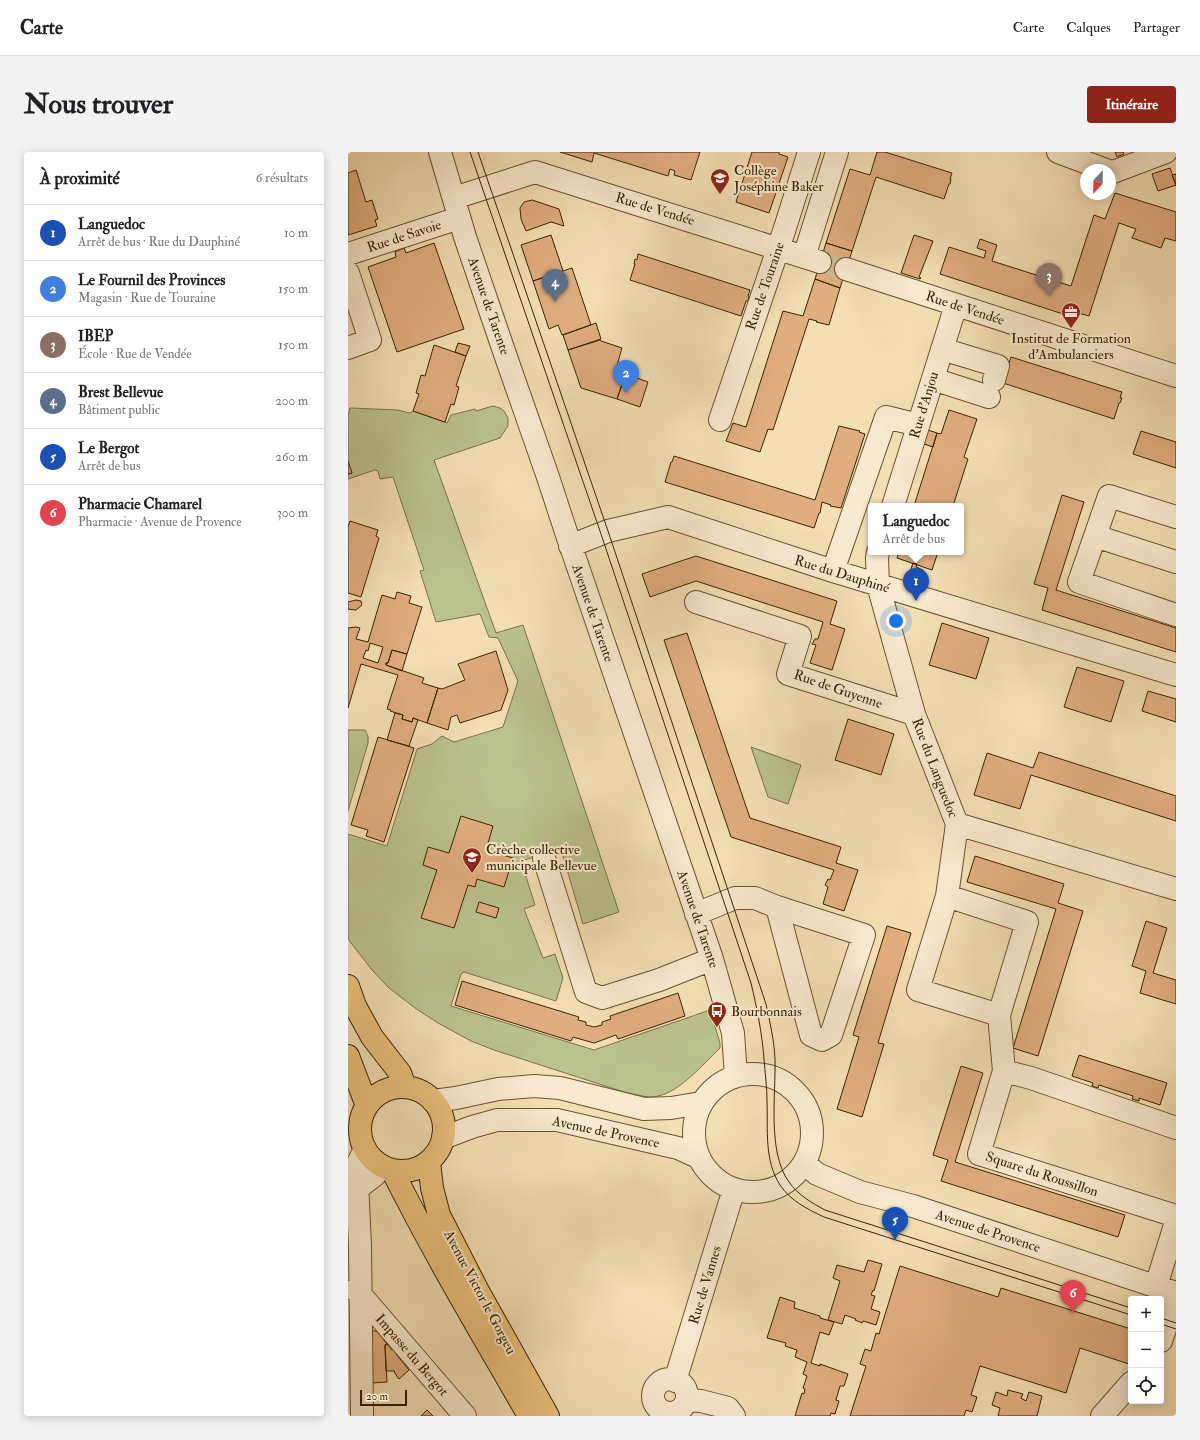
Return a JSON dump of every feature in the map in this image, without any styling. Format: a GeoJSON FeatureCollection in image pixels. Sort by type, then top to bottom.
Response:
{"type":"FeatureCollection","features":[{"type":"Feature","properties":{"kind":"main road"},"geometry":{"type":"LineString","coordinates":[[348,986],[355,1006],[372,1037],[400,1073],[405,1088]]}},
{"type":"Feature","properties":{"kind":"main road"},"geometry":{"type":"LineString","coordinates":[[348,1056],[367,1106]]}},
{"type":"Feature","properties":{"kind":"main road"},"geometry":{"type":"LineString","coordinates":[[365,1150],[361,1139],[360,1128],[362,1116],[367,1106],[374,1098],[384,1091],[394,1088],[416,1090],[425,1094],[433,1101],[443,1118],[443,1138],[440,1147],[429,1162],[420,1167],[402,1171],[386,1168]]}},
{"type":"Feature","properties":{"kind":"main road","name":"Avenue Victor le Gorgeu"},"geometry":{"type":"LineString","coordinates":[[365,1150],[372,1158],[386,1168],[529,1416]]}},
{"type":"Feature","properties":{"kind":"main road","name":"Avenue Victor le Gorgeu"},"geometry":{"type":"LineString","coordinates":[[429,1162],[432,1188],[439,1215],[478,1291],[548,1416]]}},
{"type":"Feature","properties":{"kind":"street","name":"Avenue de Tarente"},"geometry":{"type":"LineString","coordinates":[[440,152],[456,208],[511,372],[546,470],[570,546],[712,959],[742,1068]]}},
{"type":"Feature","properties":{"kind":"street","name":"Rue de Touraine"},"geometry":{"type":"LineString","coordinates":[[720,420],[809,152]]}},
{"type":"Feature","properties":{"kind":"street","name":"Rue de Touraine"},"geometry":{"type":"LineString","coordinates":[[812,259],[837,152]]}},
{"type":"Feature","properties":{"kind":"street"},"geometry":{"type":"LineString","coordinates":[[1058,152],[1090,164]]}},
{"type":"Feature","properties":{"kind":"street"},"geometry":{"type":"LineString","coordinates":[[1116,171],[1166,152]]}},
{"type":"Feature","properties":{"kind":"street","name":"Rue de Vendée"},"geometry":{"type":"LineString","coordinates":[[456,208],[489,186],[535,172],[812,259]]}},
{"type":"Feature","properties":{"kind":"street","name":"Rue de Savoie"},"geometry":{"type":"LineString","coordinates":[[348,254],[456,208]]}},
{"type":"Feature","properties":{"kind":"street","name":"Rue de Vendée"},"geometry":{"type":"LineString","coordinates":[[846,269],[1176,376]]}},
{"type":"Feature","properties":{"kind":"street"},"geometry":{"type":"LineString","coordinates":[[348,272],[370,340],[348,348]]}},
{"type":"Feature","properties":{"kind":"street","name":"Rue d'Anjou"},"geometry":{"type":"LineString","coordinates":[[894,503],[956,305]]}},
{"type":"Feature","properties":{"kind":"street"},"geometry":{"type":"LineString","coordinates":[[933,379],[992,389],[998,366],[942,349]]}},
{"type":"Feature","properties":{"kind":"street"},"geometry":{"type":"LineString","coordinates":[[833,571],[886,417],[918,425]]}},
{"type":"Feature","properties":{"kind":"street"},"geometry":{"type":"LineString","coordinates":[[1176,517],[1109,496],[1078,582],[1176,615]]}},
{"type":"Feature","properties":{"kind":"street","name":"Rue du Dauphiné"},"geometry":{"type":"LineString","coordinates":[[570,546],[601,534],[668,517],[878,585],[1176,674]]}},
{"type":"Feature","properties":{"kind":"street"},"geometry":{"type":"LineString","coordinates":[[1095,536],[1176,562]]}},
{"type":"Feature","properties":{"kind":"street"},"geometry":{"type":"LineString","coordinates":[[877,555],[878,585]]}},
{"type":"Feature","properties":{"kind":"street","name":"Rue du Languedoc"},"geometry":{"type":"LineString","coordinates":[[878,585],[914,714],[957,824],[1176,889]]}},
{"type":"Feature","properties":{"kind":"street","name":"Rue de Guyenne"},"geometry":{"type":"LineString","coordinates":[[696,602],[800,636],[788,674],[914,714]]}},
{"type":"Feature","properties":{"kind":"street"},"geometry":{"type":"LineString","coordinates":[[957,824],[947,896],[918,990],[999,1015]]}},
{"type":"Feature","properties":{"kind":"street"},"geometry":{"type":"LineString","coordinates":[[544,858],[586,992],[602,998],[659,980],[712,959]]}},
{"type":"Feature","properties":{"kind":"street"},"geometry":{"type":"LineString","coordinates":[[947,896],[1027,922],[999,1015],[1004,1071],[1031,1078],[1176,1128]]}},
{"type":"Feature","properties":{"kind":"street"},"geometry":{"type":"LineString","coordinates":[[696,914],[735,898],[755,898],[777,907],[864,935],[831,1035],[822,1040],[811,1034],[777,907]]}},
{"type":"Feature","properties":{"kind":"street"},"geometry":{"type":"LineString","coordinates":[[742,1068],[774,1077],[783,1082],[797,1094],[807,1109],[812,1127],[811,1146],[804,1163],[797,1173],[788,1181],[769,1190],[758,1192],[746,1192],[734,1189],[719,1182],[707,1171],[698,1157],[694,1144],[693,1130],[695,1116],[701,1103],[710,1091],[742,1068]]}},
{"type":"Feature","properties":{"kind":"street","name":"Square du Roussillon"},"geometry":{"type":"LineString","coordinates":[[1004,1071],[980,1154],[1176,1216]]}},
{"type":"Feature","properties":{"kind":"street"},"geometry":{"type":"LineString","coordinates":[[433,1101],[456,1098],[498,1089],[534,1086],[560,1088],[644,1109],[671,1108],[701,1103]]}},
{"type":"Feature","properties":{"kind":"street","name":"Avenue de Provence"},"geometry":{"type":"LineString","coordinates":[[443,1138],[472,1127],[497,1120],[557,1120],[678,1148],[698,1157]]}},
{"type":"Feature","properties":{"kind":"street"},"geometry":{"type":"LineString","coordinates":[[362,1416],[354,1289],[360,1245],[357,1182],[358,1163],[365,1150]]}},
{"type":"Feature","properties":{"kind":"street","name":"Avenue de Provence"},"geometry":{"type":"LineString","coordinates":[[804,1163],[817,1174],[860,1192],[913,1206],[1170,1297]]}},
{"type":"Feature","properties":{"kind":"street"},"geometry":{"type":"LineString","coordinates":[[358,1188],[386,1168]]}},
{"type":"Feature","properties":{"kind":"street","name":"Rue de Vannes"},"geometry":{"type":"LineString","coordinates":[[675,1381],[734,1189]]}},
{"type":"Feature","properties":{"kind":"street"},"geometry":{"type":"LineString","coordinates":[[1163,1332],[1170,1297],[1176,1222]]}},
{"type":"Feature","properties":{"kind":"street","name":"Impasse du Bergot"},"geometry":{"type":"LineString","coordinates":[[354,1289],[465,1416]]}},
{"type":"Feature","properties":{"kind":"street"},"geometry":{"type":"LineString","coordinates":[[666,1380],[675,1381],[680,1383],[686,1390],[687,1400],[678,1411],[664,1414],[657,1407],[654,1394],[658,1385],[662,1382],[666,1380]]}},
{"type":"Feature","properties":{"kind":"street"},"geometry":{"type":"LineString","coordinates":[[1102,1416],[1128,1387]]}},
{"type":"Feature","properties":{"kind":"street"},"geometry":{"type":"LineString","coordinates":[[687,1400],[701,1401],[728,1408],[734,1416]]}},
{"type":"Feature","properties":{"kind":"green space"},"geometry":{"type":"Polygon","coordinates":[[[493,406],[504,411],[508,418],[508,426],[500,438],[434,460],[496,633],[523,625],[619,912],[583,924],[561,849],[521,861],[535,905],[524,909],[543,958],[555,954],[563,978],[556,1001],[464,972],[461,974],[451,1006],[594,1050],[710,1010],[720,1043],[720,1048],[699,1069],[675,1089],[654,1097],[645,1097],[624,1092],[494,1050],[471,1041],[438,1023],[389,988],[372,970],[348,939],[348,834],[387,846],[417,749],[432,744],[442,736],[454,742],[503,727],[518,681],[498,638],[489,637],[480,614],[436,622],[420,571],[424,570],[393,477],[380,479],[378,471],[375,470],[348,479],[348,474],[352,473],[348,461],[348,416],[350,408],[397,410],[410,413],[413,411],[447,423],[451,415],[475,409],[476,411],[493,406]]]}},
{"type":"Feature","properties":{"kind":"green space"},"geometry":{"type":"Polygon","coordinates":[[[348,730],[365,730],[368,736],[368,743],[348,811],[348,730]]]}},
{"type":"Feature","properties":{"kind":"green space"},"geometry":{"type":"Polygon","coordinates":[[[751,747],[801,765],[788,804],[768,797],[751,747]]]}},
{"type":"Feature","properties":{"kind":"building"},"geometry":{"type":"Polygon","coordinates":[[[560,152],[700,152],[691,180],[674,175],[675,171],[670,169],[668,176],[594,153],[592,162],[560,152]]]}},
{"type":"Feature","properties":{"kind":"building"},"geometry":{"type":"Polygon","coordinates":[[[752,152],[779,152],[779,154],[788,157],[769,213],[736,202],[752,152]]]}},
{"type":"Feature","properties":{"kind":"building"},"geometry":{"type":"Polygon","coordinates":[[[877,152],[885,152],[952,173],[950,184],[944,199],[876,177],[852,251],[826,243],[850,169],[870,175],[877,152]]]}},
{"type":"Feature","properties":{"kind":"building"},"geometry":{"type":"Polygon","coordinates":[[[1115,152],[1123,152],[1124,154],[1117,157],[1115,152]]]}},
{"type":"Feature","properties":{"kind":"building"},"geometry":{"type":"Polygon","coordinates":[[[1170,168],[1176,185],[1158,191],[1152,174],[1170,168]]]}},
{"type":"Feature","properties":{"kind":"building"},"geometry":{"type":"Polygon","coordinates":[[[356,170],[366,202],[372,200],[378,219],[375,220],[377,226],[348,235],[348,173],[356,170]]]}},
{"type":"Feature","properties":{"kind":"building"},"geometry":{"type":"Polygon","coordinates":[[[1176,174],[1176,186],[1172,175],[1176,174]]]}},
{"type":"Feature","properties":{"kind":"building"},"geometry":{"type":"Polygon","coordinates":[[[1116,193],[1176,212],[1176,241],[1165,238],[1161,248],[1132,238],[1136,229],[1119,223],[1089,316],[1064,309],[1063,314],[940,274],[949,247],[984,258],[986,251],[977,248],[980,239],[997,245],[992,261],[1071,286],[1094,215],[1105,219],[1112,200],[1116,200],[1116,193]]]}},
{"type":"Feature","properties":{"kind":"building"},"geometry":{"type":"Polygon","coordinates":[[[532,200],[559,209],[564,226],[551,222],[526,231],[521,219],[520,208],[524,202],[532,200]]]}},
{"type":"Feature","properties":{"kind":"building"},"geometry":{"type":"Polygon","coordinates":[[[551,235],[563,271],[533,281],[521,245],[551,235]]]}},
{"type":"Feature","properties":{"kind":"building"},"geometry":{"type":"Polygon","coordinates":[[[914,235],[933,241],[919,277],[921,278],[920,279],[901,273],[914,235]]]}},
{"type":"Feature","properties":{"kind":"building"},"geometry":{"type":"Polygon","coordinates":[[[434,243],[464,329],[397,352],[368,267],[396,257],[395,252],[404,248],[406,253],[434,243]]]}},
{"type":"Feature","properties":{"kind":"building"},"geometry":{"type":"Polygon","coordinates":[[[826,243],[852,251],[840,288],[815,279],[826,243]]]}},
{"type":"Feature","properties":{"kind":"building"},"geometry":{"type":"Polygon","coordinates":[[[638,254],[750,290],[748,301],[746,301],[741,316],[630,280],[635,259],[637,260],[638,254]]]}},
{"type":"Feature","properties":{"kind":"building"},"geometry":{"type":"Polygon","coordinates":[[[572,268],[591,325],[562,335],[558,325],[549,329],[533,281],[572,268]]]}},
{"type":"Feature","properties":{"kind":"building"},"geometry":{"type":"Polygon","coordinates":[[[815,279],[840,288],[829,325],[809,319],[773,430],[768,429],[760,452],[726,441],[733,423],[746,427],[783,311],[803,316],[815,279]]]}},
{"type":"Feature","properties":{"kind":"building"},"geometry":{"type":"Polygon","coordinates":[[[596,323],[601,339],[568,350],[563,335],[596,323]]]}},
{"type":"Feature","properties":{"kind":"building"},"geometry":{"type":"Polygon","coordinates":[[[600,340],[622,348],[615,372],[625,375],[617,399],[581,388],[568,350],[600,340]]]}},
{"type":"Feature","properties":{"kind":"building"},"geometry":{"type":"Polygon","coordinates":[[[458,343],[470,346],[466,356],[455,352],[458,343]]]}},
{"type":"Feature","properties":{"kind":"building"},"geometry":{"type":"Polygon","coordinates":[[[434,345],[466,356],[456,386],[459,387],[454,405],[451,404],[445,422],[413,411],[419,394],[416,393],[421,375],[425,376],[434,345]]]}},
{"type":"Feature","properties":{"kind":"building"},"geometry":{"type":"Polygon","coordinates":[[[1011,357],[1122,392],[1120,398],[1122,398],[1114,419],[1003,383],[1011,357]]]}},
{"type":"Feature","properties":{"kind":"building"},"geometry":{"type":"Polygon","coordinates":[[[626,374],[648,382],[640,407],[617,399],[626,374]]]}},
{"type":"Feature","properties":{"kind":"building"},"geometry":{"type":"Polygon","coordinates":[[[949,410],[977,419],[964,457],[968,459],[954,503],[915,503],[937,433],[941,434],[949,410]]]}},
{"type":"Feature","properties":{"kind":"building"},"geometry":{"type":"Polygon","coordinates":[[[839,426],[860,431],[859,432],[865,434],[841,508],[830,506],[831,505],[822,502],[820,513],[814,528],[665,482],[674,456],[815,500],[839,426]]]}},
{"type":"Feature","properties":{"kind":"building"},"geometry":{"type":"Polygon","coordinates":[[[928,430],[937,433],[933,447],[924,444],[928,430]]]}},
{"type":"Feature","properties":{"kind":"building"},"geometry":{"type":"Polygon","coordinates":[[[1141,431],[1176,442],[1176,468],[1133,454],[1141,431]]]}},
{"type":"Feature","properties":{"kind":"building"},"geometry":{"type":"Polygon","coordinates":[[[348,461],[352,473],[348,474],[348,461]]]}},
{"type":"Feature","properties":{"kind":"building"},"geometry":{"type":"Polygon","coordinates":[[[1062,495],[1084,502],[1056,590],[1176,628],[1176,652],[1042,610],[1048,588],[1034,584],[1062,495]]]}},
{"type":"Feature","properties":{"kind":"building"},"geometry":{"type":"Polygon","coordinates":[[[350,521],[378,530],[376,536],[379,538],[361,597],[348,593],[348,527],[350,521]]]}},
{"type":"Feature","properties":{"kind":"building"},"geometry":{"type":"Polygon","coordinates":[[[898,555],[937,555],[932,570],[897,558],[898,555]]]}},
{"type":"Feature","properties":{"kind":"building"},"geometry":{"type":"Polygon","coordinates":[[[696,556],[837,601],[830,624],[845,629],[832,670],[810,663],[816,645],[812,644],[815,639],[818,639],[823,622],[696,581],[650,597],[642,574],[696,556]]]}},
{"type":"Feature","properties":{"kind":"building"},"geometry":{"type":"Polygon","coordinates":[[[913,563],[917,564],[916,567],[923,570],[920,579],[909,575],[913,563]]]}},
{"type":"Feature","properties":{"kind":"building"},"geometry":{"type":"Polygon","coordinates":[[[909,575],[920,579],[919,581],[908,578],[909,575]]]}},
{"type":"Feature","properties":{"kind":"building"},"geometry":{"type":"Polygon","coordinates":[[[397,592],[411,596],[409,603],[422,607],[407,654],[392,650],[386,665],[424,678],[422,683],[438,688],[427,723],[413,718],[412,722],[402,719],[403,715],[387,709],[398,675],[361,664],[348,708],[348,628],[360,628],[356,639],[368,642],[382,595],[395,599],[397,592]],[[370,643],[368,651],[366,650],[363,658],[378,663],[383,647],[370,643]]]}},
{"type":"Feature","properties":{"kind":"building"},"geometry":{"type":"Polygon","coordinates":[[[356,600],[361,601],[362,605],[356,610],[348,609],[348,602],[356,600]]]}},
{"type":"Feature","properties":{"kind":"building"},"geometry":{"type":"Polygon","coordinates":[[[942,623],[989,638],[976,679],[929,665],[942,623]]]}},
{"type":"Feature","properties":{"kind":"building"},"geometry":{"type":"Polygon","coordinates":[[[687,633],[750,818],[841,847],[836,863],[858,870],[844,911],[823,904],[828,887],[825,885],[828,879],[830,880],[834,870],[731,837],[664,640],[687,633]]]}},
{"type":"Feature","properties":{"kind":"building"},"geometry":{"type":"Polygon","coordinates":[[[392,650],[407,654],[402,671],[386,665],[392,650]]]}},
{"type":"Feature","properties":{"kind":"building"},"geometry":{"type":"Polygon","coordinates":[[[496,651],[508,690],[501,710],[460,723],[457,715],[451,717],[448,730],[427,723],[438,688],[442,689],[465,680],[458,664],[496,651]]]}},
{"type":"Feature","properties":{"kind":"building"},"geometry":{"type":"Polygon","coordinates":[[[1077,667],[1124,681],[1111,722],[1064,707],[1077,667]]]}},
{"type":"Feature","properties":{"kind":"building"},"geometry":{"type":"Polygon","coordinates":[[[1148,691],[1176,699],[1176,722],[1142,711],[1148,691]]]}},
{"type":"Feature","properties":{"kind":"building"},"geometry":{"type":"Polygon","coordinates":[[[395,713],[403,715],[402,719],[412,722],[413,718],[418,720],[409,746],[387,740],[395,713]]]}},
{"type":"Feature","properties":{"kind":"building"},"geometry":{"type":"Polygon","coordinates":[[[848,719],[894,734],[881,775],[835,760],[848,719]]]}},
{"type":"Feature","properties":{"kind":"building"},"geometry":{"type":"Polygon","coordinates":[[[378,737],[414,748],[384,842],[366,836],[368,830],[351,825],[378,737]]]}},
{"type":"Feature","properties":{"kind":"building"},"geometry":{"type":"Polygon","coordinates":[[[1039,752],[1176,796],[1176,821],[1031,775],[1020,809],[974,795],[987,753],[1033,768],[1039,752]]]}},
{"type":"Feature","properties":{"kind":"building","name":"Crèche collective municipale Bellevue"},"geometry":{"type":"Polygon","coordinates":[[[461,816],[493,826],[486,850],[513,858],[504,887],[477,879],[475,887],[468,885],[454,928],[421,918],[437,870],[423,865],[428,847],[449,853],[461,816]]]}},
{"type":"Feature","properties":{"kind":"building"},"geometry":{"type":"Polygon","coordinates":[[[975,856],[1064,884],[1058,903],[1083,911],[1038,1056],[1013,1048],[1056,909],[967,882],[975,856]]]}},
{"type":"Feature","properties":{"kind":"building"},"geometry":{"type":"Polygon","coordinates":[[[479,902],[499,908],[496,918],[476,912],[479,902]]]}},
{"type":"Feature","properties":{"kind":"building"},"geometry":{"type":"Polygon","coordinates":[[[1146,921],[1167,928],[1153,973],[1176,980],[1176,1004],[1140,993],[1146,971],[1132,966],[1146,921]]]}},
{"type":"Feature","properties":{"kind":"building"},"geometry":{"type":"Polygon","coordinates":[[[887,926],[911,933],[878,1043],[884,1044],[862,1117],[837,1109],[859,1037],[853,1035],[887,926]]]}},
{"type":"Feature","properties":{"kind":"building"},"geometry":{"type":"Polygon","coordinates":[[[462,981],[579,1017],[578,1020],[586,1022],[586,1025],[594,1027],[602,1025],[602,1022],[611,1019],[610,1016],[678,993],[685,1016],[618,1039],[616,1035],[594,1043],[573,1037],[571,1041],[455,1005],[462,981]]]}},
{"type":"Feature","properties":{"kind":"building"},"geometry":{"type":"Polygon","coordinates":[[[1079,1055],[1167,1083],[1160,1105],[1139,1098],[1139,1101],[1132,1099],[1133,1096],[1099,1085],[1098,1088],[1092,1086],[1093,1083],[1072,1076],[1079,1055]]]}},
{"type":"Feature","properties":{"kind":"building"},"geometry":{"type":"Polygon","coordinates":[[[961,1066],[983,1073],[955,1162],[1125,1215],[1118,1237],[941,1181],[948,1160],[933,1155],[961,1066]]]}},
{"type":"Feature","properties":{"kind":"building"},"geometry":{"type":"Polygon","coordinates":[[[868,1260],[882,1264],[874,1291],[873,1290],[871,1295],[875,1296],[871,1309],[880,1312],[876,1325],[863,1321],[862,1323],[845,1315],[842,1324],[828,1320],[840,1281],[833,1278],[837,1265],[864,1272],[868,1260]]]}},
{"type":"Feature","properties":{"kind":"building"},"geometry":{"type":"Polygon","coordinates":[[[900,1266],[998,1297],[1001,1288],[1128,1328],[1128,1364],[1080,1348],[1066,1393],[980,1366],[971,1395],[977,1397],[972,1412],[966,1410],[964,1416],[850,1416],[866,1366],[860,1364],[865,1349],[871,1351],[876,1333],[879,1334],[900,1266]]]}},
{"type":"Feature","properties":{"kind":"building"},"geometry":{"type":"Polygon","coordinates":[[[780,1297],[795,1302],[794,1308],[834,1322],[829,1335],[820,1332],[811,1363],[820,1366],[820,1364],[848,1374],[844,1386],[840,1386],[836,1400],[839,1401],[835,1414],[831,1413],[830,1416],[795,1416],[802,1393],[804,1394],[805,1389],[803,1388],[807,1376],[803,1374],[807,1362],[795,1357],[797,1350],[785,1346],[786,1343],[767,1338],[780,1297]]]}},
{"type":"Feature","properties":{"kind":"building"},"geometry":{"type":"Polygon","coordinates":[[[371,1331],[377,1331],[387,1344],[385,1345],[387,1382],[372,1383],[371,1331]]]}},
{"type":"Feature","properties":{"kind":"building"},"geometry":{"type":"Polygon","coordinates":[[[387,1344],[392,1350],[394,1349],[397,1352],[396,1354],[409,1370],[399,1379],[394,1372],[395,1371],[386,1371],[385,1345],[387,1344]]]}},
{"type":"Feature","properties":{"kind":"building"},"geometry":{"type":"Polygon","coordinates":[[[1008,1390],[1023,1394],[1021,1398],[1026,1401],[1029,1392],[1042,1396],[1037,1416],[998,1416],[1000,1408],[992,1405],[996,1392],[1007,1396],[1008,1390]]]}},
{"type":"Feature","properties":{"kind":"building"},"geometry":{"type":"Polygon","coordinates":[[[427,1410],[433,1416],[421,1416],[427,1410]]]}},
{"type":"Feature","properties":{"kind":"tunnel"},"geometry":{"type":"LineString","coordinates":[[820,262],[846,269]]}},
{"type":"Feature","properties":{"kind":"tram line"},"geometry":{"type":"LineString","coordinates":[[470,152],[601,534],[751,983],[763,1049],[767,1090],[767,1134],[769,1155],[771,1165],[780,1185],[794,1200],[824,1217],[1128,1314]]}},
{"type":"Feature","properties":{"kind":"tram line"},"geometry":{"type":"LineString","coordinates":[[478,152],[608,531],[766,1004],[773,1038],[775,1059],[775,1139],[782,1170],[789,1182],[801,1195],[825,1210],[1128,1307]]}},
{"type":"Feature","properties":{"kind":"tram line"},"geometry":{"type":"LineString","coordinates":[[1164,1319],[1176,1323]]}},
{"type":"Feature","properties":{"kind":"tram line"},"geometry":{"type":"LineString","coordinates":[[1164,1325],[1176,1329]]}},
{"type":"Feature","properties":{"kind":"place","name":"Collège Joséphine Baker"},"geometry":{"type":"Point","coordinates":[720,195]}},
{"type":"Feature","properties":{"kind":"place","name":"IBEP"},"geometry":{"type":"Point","coordinates":[1049,296]}},
{"type":"Feature","properties":{"kind":"place","name":"Brest Bellevue"},"geometry":{"type":"Point","coordinates":[555,302]}},
{"type":"Feature","properties":{"kind":"place","name":"Institut de Formation d’Ambulanciers"},"geometry":{"type":"Point","coordinates":[1071,329]}},
{"type":"Feature","properties":{"kind":"place","name":"Le Fournil des Provinces"},"geometry":{"type":"Point","coordinates":[626,393]}},
{"type":"Feature","properties":{"kind":"place","name":"Languedoc"},"geometry":{"type":"Point","coordinates":[916,601]}},
{"type":"Feature","properties":{"kind":"place","name":"Crèche collective municipale Bellevue"},"geometry":{"type":"Point","coordinates":[472,874]}},
{"type":"Feature","properties":{"kind":"place","name":"Bourbonnais"},"geometry":{"type":"Point","coordinates":[717,1028]}},
{"type":"Feature","properties":{"kind":"place","name":"Le Bergot"},"geometry":{"type":"Point","coordinates":[895,1240]}},
{"type":"Feature","properties":{"kind":"place","name":"Pharmacie Chamarel"},"geometry":{"type":"Point","coordinates":[1073,1313]}}]}
